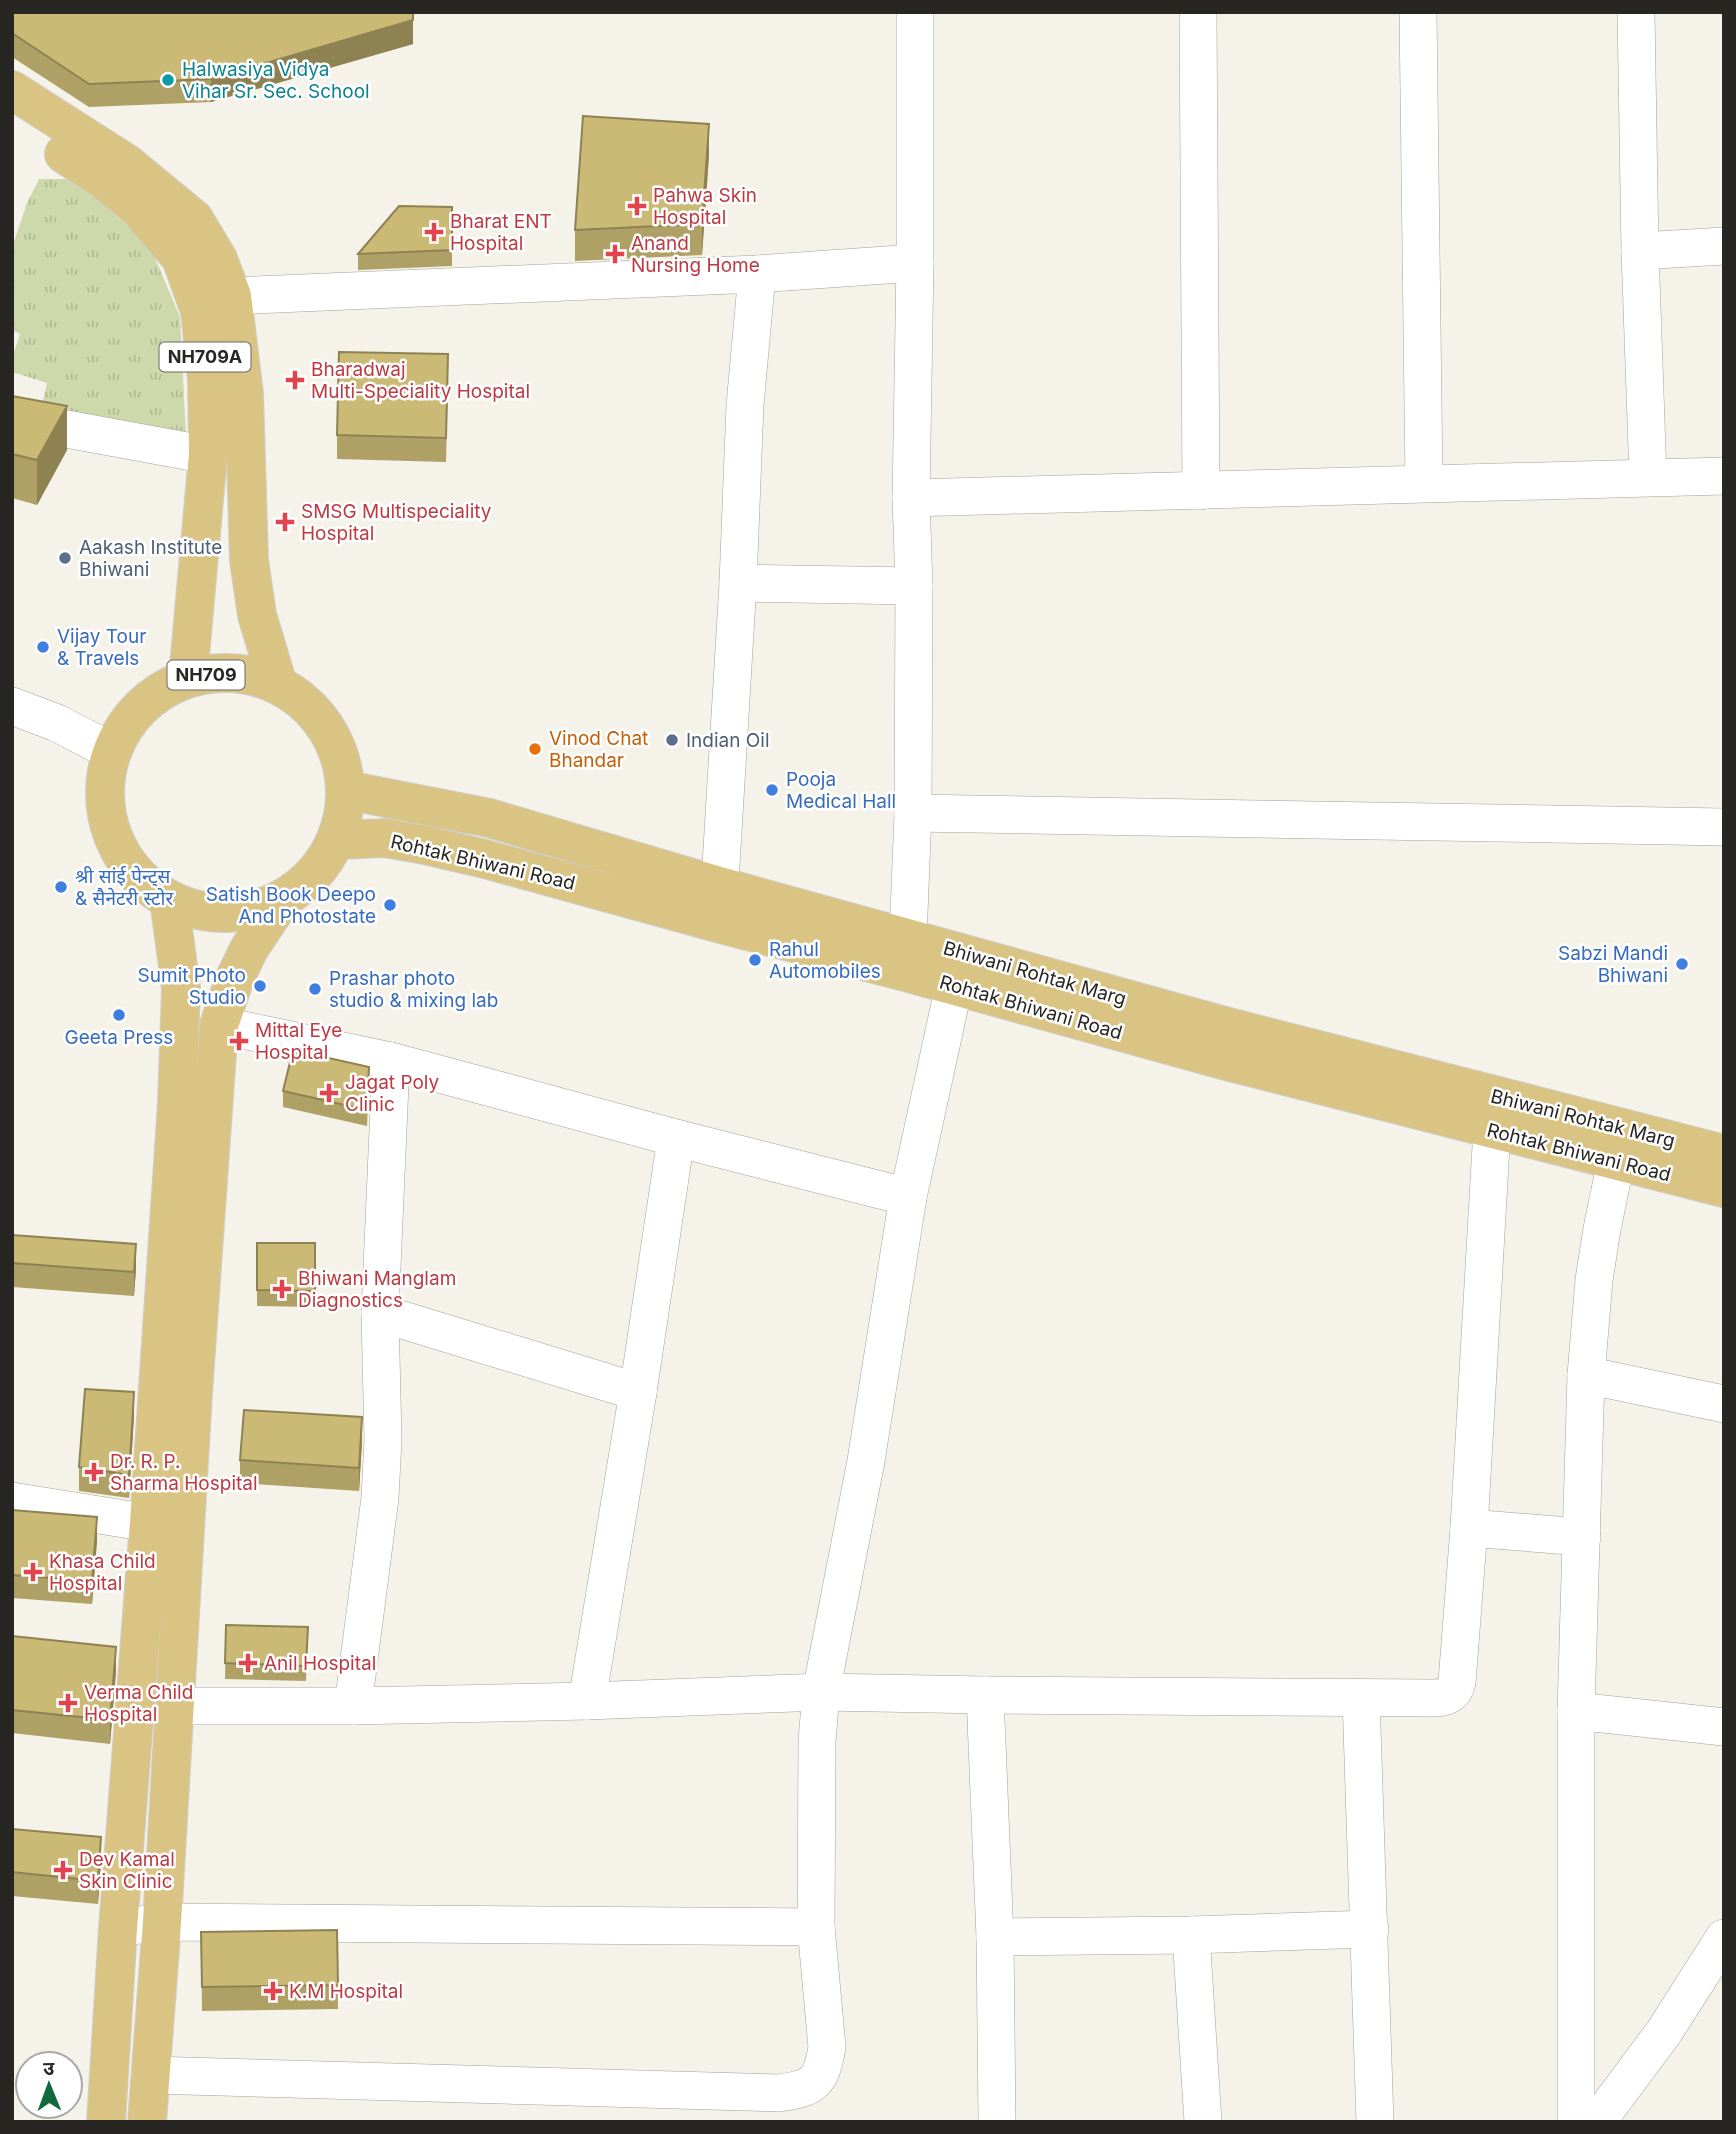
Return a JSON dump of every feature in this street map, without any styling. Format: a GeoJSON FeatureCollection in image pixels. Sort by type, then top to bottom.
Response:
{"type":"FeatureCollection","features":[{"type":"Feature","properties":{"kind":"main road","name":"NH709A"},"geometry":{"type":"LineString","coordinates":[[12,90],[126,163],[194,219],[218,258],[232,296],[244,394],[249,560],[257,615],[278,685]]}},
{"type":"Feature","properties":{"kind":"main road","name":"NH709A"},"geometry":{"type":"LineString","coordinates":[[12,121],[101,178],[138,208],[180,258],[200,311],[207,380],[208,455],[188,678]]}},
{"type":"Feature","properties":{"kind":"main road","name":"NH709"},"geometry":{"type":"LineString","coordinates":[[219,673],[249,675],[278,685],[306,703],[327,728],[341,758],[346,790],[344,815],[337,840],[325,862],[309,881],[281,901],[244,913],[206,913],[169,901],[140,880],[119,853],[106,820],[104,785],[111,751],[129,719],[155,694],[188,678],[219,673]]}},
{"type":"Feature","properties":{"kind":"main road","name":"Bhiwani Rohtak Marg"},"geometry":{"type":"LineString","coordinates":[[346,790],[489,818],[719,886],[907,955],[1221,1025],[1724,1154]]}},
{"type":"Feature","properties":{"kind":"main road","name":"Rohtak Bhiwani Road"},"geometry":{"type":"LineString","coordinates":[[337,840],[385,838],[425,845],[718,923],[907,955],[954,986],[1226,1061],[1724,1188]]}},
{"type":"Feature","properties":{"kind":"main road"},"geometry":{"type":"LineString","coordinates":[[106,2122],[178,1090],[181,988],[169,901]]}},
{"type":"Feature","properties":{"kind":"main road"},"geometry":{"type":"LineString","coordinates":[[147,2122],[219,1025],[248,949],[281,901]]}},
{"type":"Feature","properties":{"kind":"street"},"geometry":{"type":"LineString","coordinates":[[907,955],[913,813],[914,586],[911,498],[915,12]]}},
{"type":"Feature","properties":{"kind":"street"},"geometry":{"type":"LineString","coordinates":[[1198,12],[1201,491]]}},
{"type":"Feature","properties":{"kind":"street"},"geometry":{"type":"LineString","coordinates":[[1418,12],[1424,483]]}},
{"type":"Feature","properties":{"kind":"street"},"geometry":{"type":"LineString","coordinates":[[1636,12],[1640,251],[1648,477]]}},
{"type":"Feature","properties":{"kind":"street"},"geometry":{"type":"LineString","coordinates":[[1640,251],[1724,246]]}},
{"type":"Feature","properties":{"kind":"street"},"geometry":{"type":"LineString","coordinates":[[232,296],[757,274],[915,263]]}},
{"type":"Feature","properties":{"kind":"street"},"geometry":{"type":"LineString","coordinates":[[718,923],[738,583],[745,405],[757,274]]}},
{"type":"Feature","properties":{"kind":"street"},"geometry":{"type":"LineString","coordinates":[[12,419],[208,455]]}},
{"type":"Feature","properties":{"kind":"street"},"geometry":{"type":"LineString","coordinates":[[911,498],[1724,476]]}},
{"type":"Feature","properties":{"kind":"street"},"geometry":{"type":"LineString","coordinates":[[738,583],[914,586]]}},
{"type":"Feature","properties":{"kind":"street"},"geometry":{"type":"LineString","coordinates":[[12,706],[57,723],[111,751]]}},
{"type":"Feature","properties":{"kind":"street"},"geometry":{"type":"LineString","coordinates":[[913,813],[1724,827]]}},
{"type":"Feature","properties":{"kind":"street"},"geometry":{"type":"LineString","coordinates":[[150,2075],[779,2093],[802,2090],[818,2077],[827,2047],[816,1927],[817,1741],[821,1692],[866,1461],[908,1197],[954,986]]}},
{"type":"Feature","properties":{"kind":"street"},"geometry":{"type":"LineString","coordinates":[[219,1025],[391,1061],[908,1197]]}},
{"type":"Feature","properties":{"kind":"street"},"geometry":{"type":"LineString","coordinates":[[353,1706],[380,1498],[383,1440],[380,1313],[391,1061]]}},
{"type":"Feature","properties":{"kind":"street"},"geometry":{"type":"LineString","coordinates":[[174,1706],[353,1706],[587,1701],[821,1692],[1443,1697],[1454,1692],[1457,1682],[1469,1528],[1492,1129]]}},
{"type":"Feature","properties":{"kind":"street"},"geometry":{"type":"LineString","coordinates":[[587,1701],[638,1392],[676,1138]]}},
{"type":"Feature","properties":{"kind":"street"},"geometry":{"type":"LineString","coordinates":[[1576,2122],[1577,1711],[1586,1375],[1594,1280],[1616,1161]]}},
{"type":"Feature","properties":{"kind":"street"},"geometry":{"type":"LineString","coordinates":[[380,1313],[638,1392]]}},
{"type":"Feature","properties":{"kind":"street"},"geometry":{"type":"LineString","coordinates":[[1586,1375],[1724,1404]]}},
{"type":"Feature","properties":{"kind":"street"},"geometry":{"type":"LineString","coordinates":[[12,1501],[149,1523]]}},
{"type":"Feature","properties":{"kind":"street"},"geometry":{"type":"LineString","coordinates":[[1469,1528],[1582,1537]]}},
{"type":"Feature","properties":{"kind":"street"},"geometry":{"type":"LineString","coordinates":[[985,1695],[995,1937],[997,2122]]}},
{"type":"Feature","properties":{"kind":"street"},"geometry":{"type":"LineString","coordinates":[[1362,1697],[1375,2122]]}},
{"type":"Feature","properties":{"kind":"street"},"geometry":{"type":"LineString","coordinates":[[1577,1711],[1724,1727]]}},
{"type":"Feature","properties":{"kind":"street"},"geometry":{"type":"LineString","coordinates":[[118,1927],[162,1922],[816,1927]]}},
{"type":"Feature","properties":{"kind":"street"},"geometry":{"type":"LineString","coordinates":[[995,1937],[1191,1935],[1370,1928]]}},
{"type":"Feature","properties":{"kind":"street"},"geometry":{"type":"LineString","coordinates":[[1191,1935],[1203,2122]]}},
{"type":"Feature","properties":{"kind":"street"},"geometry":{"type":"LineString","coordinates":[[1597,2122],[1664,2032],[1724,1938]]}},
{"type":"Feature","properties":{"kind":"green space"},"geometry":{"type":"Polygon","coordinates":[[[39,179],[80,179],[141,235],[155,258],[180,317],[186,435],[40,414],[47,383],[12,372],[12,358],[20,334],[12,330],[12,248],[27,203],[39,179]]]}},
{"type":"Feature","properties":{"kind":"building","name":"Halwasiya Vidya Vihar Sr. Sec. School"},"geometry":{"type":"Polygon","coordinates":[[[12,12],[413,12],[413,20],[211,79],[89,84],[12,33],[12,12]]]}},
{"type":"Feature","properties":{"kind":"building"},"geometry":{"type":"Polygon","coordinates":[[[583,116],[709,124],[702,224],[575,230],[583,116]]]}},
{"type":"Feature","properties":{"kind":"building"},"geometry":{"type":"Polygon","coordinates":[[[399,206],[452,207],[452,250],[358,254],[399,206]]]}},
{"type":"Feature","properties":{"kind":"building"},"geometry":{"type":"Polygon","coordinates":[[[339,352],[448,354],[446,438],[337,435],[339,352]]]}},
{"type":"Feature","properties":{"kind":"building"},"geometry":{"type":"Polygon","coordinates":[[[12,396],[67,406],[37,460],[12,454],[12,396]]]}},
{"type":"Feature","properties":{"kind":"building"},"geometry":{"type":"Polygon","coordinates":[[[293,1050],[369,1067],[367,1110],[283,1091],[293,1050]]]}},
{"type":"Feature","properties":{"kind":"building"},"geometry":{"type":"Polygon","coordinates":[[[12,1235],[136,1244],[134,1272],[12,1263],[12,1235]]]}},
{"type":"Feature","properties":{"kind":"building"},"geometry":{"type":"Polygon","coordinates":[[[257,1243],[315,1243],[315,1291],[257,1290],[257,1243]]]}},
{"type":"Feature","properties":{"kind":"building"},"geometry":{"type":"Polygon","coordinates":[[[85,1389],[134,1392],[129,1475],[79,1467],[85,1389]]]}},
{"type":"Feature","properties":{"kind":"building"},"geometry":{"type":"Polygon","coordinates":[[[244,1410],[362,1417],[359,1468],[240,1460],[244,1410]]]}},
{"type":"Feature","properties":{"kind":"building"},"geometry":{"type":"Polygon","coordinates":[[[12,1510],[97,1517],[92,1581],[12,1575],[12,1510]]]}},
{"type":"Feature","properties":{"kind":"building"},"geometry":{"type":"Polygon","coordinates":[[[226,1625],[308,1627],[306,1666],[225,1663],[226,1625]]]}},
{"type":"Feature","properties":{"kind":"building"},"geometry":{"type":"Polygon","coordinates":[[[12,1636],[116,1647],[110,1720],[12,1710],[12,1636]]]}},
{"type":"Feature","properties":{"kind":"building"},"geometry":{"type":"Polygon","coordinates":[[[12,1829],[101,1837],[98,1881],[12,1872],[12,1829]]]}},
{"type":"Feature","properties":{"kind":"building"},"geometry":{"type":"Polygon","coordinates":[[[337,1930],[338,1985],[202,1987],[201,1932],[337,1930]]]}},
{"type":"Feature","properties":{"kind":"place","name":"Halwasiya Vidya Vihar Sr. Sec. School"},"geometry":{"type":"Point","coordinates":[168,80]}},
{"type":"Feature","properties":{"kind":"place","name":"Pahwa Skin Hospital"},"geometry":{"type":"Point","coordinates":[637,206]}},
{"type":"Feature","properties":{"kind":"place","name":"Bharat ENT Hospital"},"geometry":{"type":"Point","coordinates":[434,232]}},
{"type":"Feature","properties":{"kind":"place","name":"Anand Nursing Home"},"geometry":{"type":"Point","coordinates":[615,254]}},
{"type":"Feature","properties":{"kind":"place","name":"Bharadwaj Multi-Speciality Hospital"},"geometry":{"type":"Point","coordinates":[295,380]}},
{"type":"Feature","properties":{"kind":"place","name":"SMSG Multispeciality Hospital"},"geometry":{"type":"Point","coordinates":[285,522]}},
{"type":"Feature","properties":{"kind":"place","name":"Aakash Institute Bhiwani"},"geometry":{"type":"Point","coordinates":[65,558]}},
{"type":"Feature","properties":{"kind":"place","name":"Vijay Tour & Travels"},"geometry":{"type":"Point","coordinates":[43,647]}},
{"type":"Feature","properties":{"kind":"place","name":"Indian Oil"},"geometry":{"type":"Point","coordinates":[672,740]}},
{"type":"Feature","properties":{"kind":"place","name":"Vinod Chat Bhandar"},"geometry":{"type":"Point","coordinates":[535,749]}},
{"type":"Feature","properties":{"kind":"place","name":"Pooja Medical Hall"},"geometry":{"type":"Point","coordinates":[772,790]}},
{"type":"Feature","properties":{"kind":"place","name":"श्री सांई पेन्ट्स & सैनेटरी स्टोर"},"geometry":{"type":"Point","coordinates":[61,887]}},
{"type":"Feature","properties":{"kind":"place","name":"Satish Book Deepo And Photostate"},"geometry":{"type":"Point","coordinates":[390,905]}},
{"type":"Feature","properties":{"kind":"place","name":"Rahul Automobiles"},"geometry":{"type":"Point","coordinates":[755,960]}},
{"type":"Feature","properties":{"kind":"place","name":"Sabzi Mandi Bhiwani"},"geometry":{"type":"Point","coordinates":[1682,964]}},
{"type":"Feature","properties":{"kind":"place","name":"Sumit Photo Studio"},"geometry":{"type":"Point","coordinates":[260,986]}},
{"type":"Feature","properties":{"kind":"place","name":"Prashar photo studio & mixing lab"},"geometry":{"type":"Point","coordinates":[315,989]}},
{"type":"Feature","properties":{"kind":"place","name":"Geeta Press"},"geometry":{"type":"Point","coordinates":[119,1015]}},
{"type":"Feature","properties":{"kind":"place","name":"Mittal Eye Hospital"},"geometry":{"type":"Point","coordinates":[239,1041]}},
{"type":"Feature","properties":{"kind":"place","name":"Jagat Poly Clinic"},"geometry":{"type":"Point","coordinates":[329,1093]}},
{"type":"Feature","properties":{"kind":"place","name":"Bhiwani Manglam Diagnostics"},"geometry":{"type":"Point","coordinates":[282,1289]}},
{"type":"Feature","properties":{"kind":"place","name":"Dr. R. P. Sharma Hospital"},"geometry":{"type":"Point","coordinates":[94,1472]}},
{"type":"Feature","properties":{"kind":"place","name":"Khasa Child Hospital"},"geometry":{"type":"Point","coordinates":[33,1572]}},
{"type":"Feature","properties":{"kind":"place","name":"Anil Hospital"},"geometry":{"type":"Point","coordinates":[248,1663]}},
{"type":"Feature","properties":{"kind":"place","name":"Verma Child Hospital"},"geometry":{"type":"Point","coordinates":[68,1703]}},
{"type":"Feature","properties":{"kind":"place","name":"Dev Kamal Skin Clinic"},"geometry":{"type":"Point","coordinates":[63,1870]}},
{"type":"Feature","properties":{"kind":"place","name":"K.M Hospital"},"geometry":{"type":"Point","coordinates":[273,1991]}}]}
